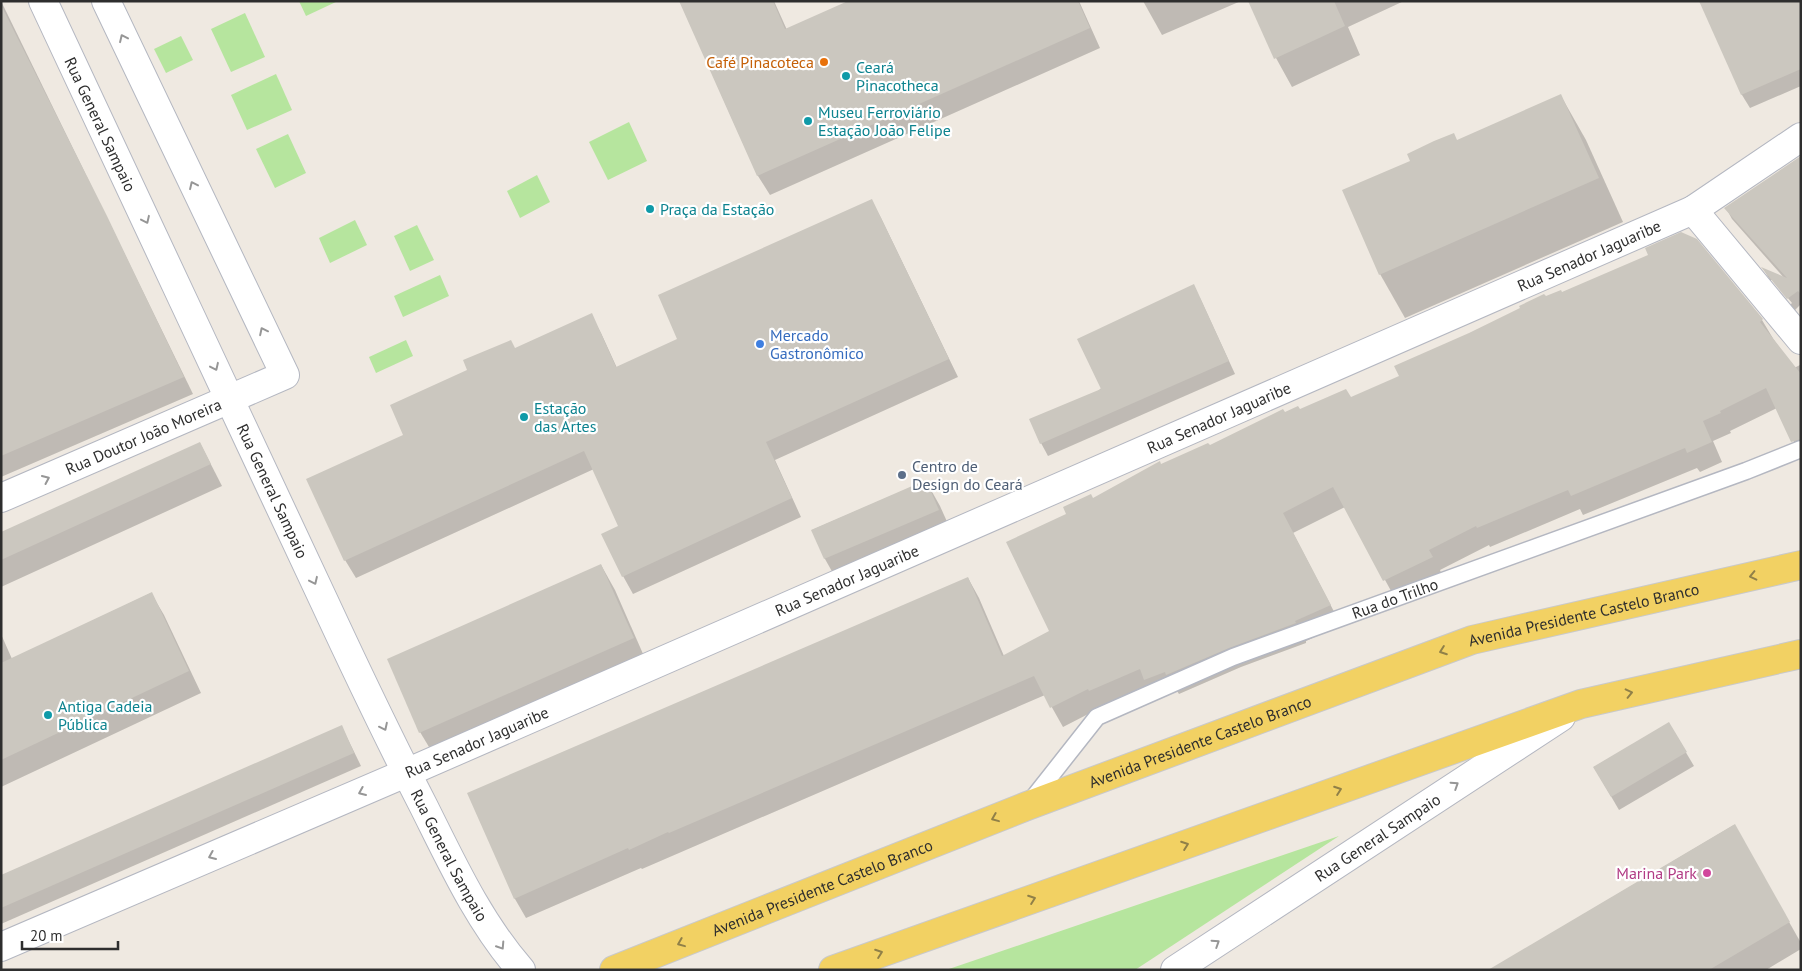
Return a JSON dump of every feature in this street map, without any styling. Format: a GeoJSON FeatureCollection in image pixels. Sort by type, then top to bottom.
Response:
{"type":"FeatureCollection","features":[{"type":"Feature","properties":{"kind":"main road","name":"Avenida Presidente Castelo Branco"},"geometry":{"type":"LineString","coordinates":[[614,970],[1027,806],[1472,640],[1801,565]]}},
{"type":"Feature","properties":{"kind":"main road"},"geometry":{"type":"LineString","coordinates":[[833,970],[1581,704],[1801,654]]}},
{"type":"Feature","properties":{"kind":"street","name":"Rua General Sampaio"},"geometry":{"type":"LineString","coordinates":[[43,1],[406,773],[466,890],[507,954],[521,970]]}},
{"type":"Feature","properties":{"kind":"street","name":"Rua Doutor João Moreira"},"geometry":{"type":"LineString","coordinates":[[1,498],[284,375],[106,1]]}},
{"type":"Feature","properties":{"kind":"street","name":"Rua Senador Jaguaribe"},"geometry":{"type":"LineString","coordinates":[[1,947],[406,773],[1693,210],[1801,137]]}},
{"type":"Feature","properties":{"kind":"street"},"geometry":{"type":"LineString","coordinates":[[1693,210],[1801,340]]}},
{"type":"Feature","properties":{"kind":"street","name":"Rua General Sampaio"},"geometry":{"type":"LineString","coordinates":[[1175,970],[1581,704]]}},
{"type":"Feature","properties":{"kind":"lane","name":"Rua do Trilho"},"geometry":{"type":"LineString","coordinates":[[1027,806],[1097,717],[1233,658],[1746,471],[1801,448]]}},
{"type":"Feature","properties":{"kind":"green space"},"geometry":{"type":"Polygon","coordinates":[[[299,1],[338,1],[306,16],[299,1]]]}},
{"type":"Feature","properties":{"kind":"green space"},"geometry":{"type":"Polygon","coordinates":[[[245,13],[265,57],[231,72],[211,29],[245,13]]]}},
{"type":"Feature","properties":{"kind":"green space"},"geometry":{"type":"Polygon","coordinates":[[[181,36],[193,60],[166,73],[154,49],[181,36]]]}},
{"type":"Feature","properties":{"kind":"green space"},"geometry":{"type":"Polygon","coordinates":[[[276,74],[292,110],[247,130],[231,95],[276,74]]]}},
{"type":"Feature","properties":{"kind":"green space"},"geometry":{"type":"Polygon","coordinates":[[[629,122],[647,161],[608,180],[589,142],[629,122]]]}},
{"type":"Feature","properties":{"kind":"green space"},"geometry":{"type":"Polygon","coordinates":[[[288,134],[306,173],[275,188],[256,149],[288,134]]]}},
{"type":"Feature","properties":{"kind":"green space"},"geometry":{"type":"Polygon","coordinates":[[[537,175],[550,202],[520,218],[507,191],[537,175]]]}},
{"type":"Feature","properties":{"kind":"green space"},"geometry":{"type":"Polygon","coordinates":[[[355,220],[367,245],[330,263],[319,238],[355,220]]]}},
{"type":"Feature","properties":{"kind":"green space"},"geometry":{"type":"Polygon","coordinates":[[[417,225],[434,260],[410,271],[394,236],[417,225]]]}},
{"type":"Feature","properties":{"kind":"green space"},"geometry":{"type":"Polygon","coordinates":[[[440,275],[449,296],[403,317],[394,296],[440,275]]]}},
{"type":"Feature","properties":{"kind":"green space"},"geometry":{"type":"Polygon","coordinates":[[[406,340],[413,356],[376,373],[369,357],[406,340]]]}},
{"type":"Feature","properties":{"kind":"green space"},"geometry":{"type":"Polygon","coordinates":[[[1339,836],[1135,970],[946,970],[1339,836]]]}},
{"type":"Feature","properties":{"kind":"building","name":"Ceará Pinacotheca"},"geometry":{"type":"Polygon","coordinates":[[[679,1],[773,1],[785,29],[848,1],[1078,1],[1090,28],[757,176],[679,1]]]}},
{"type":"Feature","properties":{"kind":"building"},"geometry":{"type":"Polygon","coordinates":[[[1248,1],[1334,1],[1345,26],[1274,59],[1248,1]]]}},
{"type":"Feature","properties":{"kind":"building"},"geometry":{"type":"Polygon","coordinates":[[[1699,1],[1801,1],[1801,69],[1741,95],[1699,1]]]}},
{"type":"Feature","properties":{"kind":"building"},"geometry":{"type":"Polygon","coordinates":[[[1,5],[107,216],[184,377],[1,456],[1,5]]]}},
{"type":"Feature","properties":{"kind":"building"},"geometry":{"type":"Polygon","coordinates":[[[1561,94],[1599,178],[1379,275],[1342,190],[1410,161],[1407,154],[1434,141],[1454,133],[1457,140],[1561,94]]]}},
{"type":"Feature","properties":{"kind":"building"},"geometry":{"type":"Polygon","coordinates":[[[1801,156],[1801,294],[1798,291],[1787,299],[1761,267],[1787,278],[1724,208],[1801,156]]]}},
{"type":"Feature","properties":{"kind":"building"},"geometry":{"type":"Polygon","coordinates":[[[872,199],[949,359],[766,442],[792,498],[622,577],[601,534],[618,526],[584,451],[344,561],[306,479],[403,435],[390,405],[467,370],[463,360],[511,340],[515,348],[592,313],[616,367],[677,339],[658,295],[872,199]]]}},
{"type":"Feature","properties":{"kind":"building"},"geometry":{"type":"Polygon","coordinates":[[[1681,232],[1697,239],[1763,319],[1760,322],[1801,374],[1801,439],[1791,442],[1766,388],[1703,421],[1712,442],[1687,453],[1685,448],[1571,496],[1568,490],[1477,528],[1476,526],[1429,550],[1433,557],[1383,581],[1333,487],[1283,513],[1331,605],[1295,621],[1296,623],[1229,648],[1166,675],[1165,672],[1144,680],[1140,669],[1089,691],[1088,689],[1050,708],[1034,676],[629,850],[628,848],[514,899],[467,793],[968,577],[1002,656],[1049,631],[1006,542],[1066,514],[1063,507],[1091,494],[1093,498],[1160,461],[1161,464],[1208,443],[1210,445],[1283,409],[1285,412],[1298,406],[1300,409],[1346,389],[1351,397],[1399,376],[1394,366],[1469,333],[1544,294],[1546,296],[1561,290],[1562,292],[1648,255],[1645,248],[1681,232]]]}},
{"type":"Feature","properties":{"kind":"building"},"geometry":{"type":"Polygon","coordinates":[[[1194,284],[1229,361],[1040,444],[1029,419],[1101,389],[1077,339],[1194,284]]]}},
{"type":"Feature","properties":{"kind":"building"},"geometry":{"type":"Polygon","coordinates":[[[200,442],[211,464],[1,560],[1,532],[200,442]]]}},
{"type":"Feature","properties":{"kind":"building"},"geometry":{"type":"Polygon","coordinates":[[[926,480],[939,510],[824,559],[811,530],[926,480]]]}},
{"type":"Feature","properties":{"kind":"building"},"geometry":{"type":"Polygon","coordinates":[[[601,564],[634,638],[419,733],[387,659],[601,564]]]}},
{"type":"Feature","properties":{"kind":"building","name":"Antiga Cadeia Pública"},"geometry":{"type":"Polygon","coordinates":[[[152,592],[189,671],[1,760],[1,663],[152,592]]]}},
{"type":"Feature","properties":{"kind":"building"},"geometry":{"type":"Polygon","coordinates":[[[1669,722],[1687,752],[1611,797],[1593,767],[1669,722]]]}},
{"type":"Feature","properties":{"kind":"building"},"geometry":{"type":"Polygon","coordinates":[[[342,725],[354,753],[1,908],[1,875],[342,725]]]}},
{"type":"Feature","properties":{"kind":"building","name":"Marina Park"},"geometry":{"type":"Polygon","coordinates":[[[1735,824],[1790,922],[1709,970],[1488,970],[1735,824]]]}},
{"type":"Feature","properties":{"kind":"place","name":"Café Pinacoteca"},"geometry":{"type":"Point","coordinates":[824,62]}},
{"type":"Feature","properties":{"kind":"place","name":"Ceará Pinacotheca"},"geometry":{"type":"Point","coordinates":[846,76]}},
{"type":"Feature","properties":{"kind":"place","name":"Museu Ferroviário Estação João Felipe"},"geometry":{"type":"Point","coordinates":[808,121]}},
{"type":"Feature","properties":{"kind":"place","name":"Praça da Estação"},"geometry":{"type":"Point","coordinates":[650,209]}},
{"type":"Feature","properties":{"kind":"place","name":"Mercado Gastronômico"},"geometry":{"type":"Point","coordinates":[760,344]}},
{"type":"Feature","properties":{"kind":"place","name":"Estação das Artes"},"geometry":{"type":"Point","coordinates":[524,417]}},
{"type":"Feature","properties":{"kind":"place","name":"Centro de Design do Ceará"},"geometry":{"type":"Point","coordinates":[902,475]}},
{"type":"Feature","properties":{"kind":"place","name":"Antiga Cadeia Pública"},"geometry":{"type":"Point","coordinates":[48,715]}},
{"type":"Feature","properties":{"kind":"place","name":"Marina Park"},"geometry":{"type":"Point","coordinates":[1707,873]}}]}
